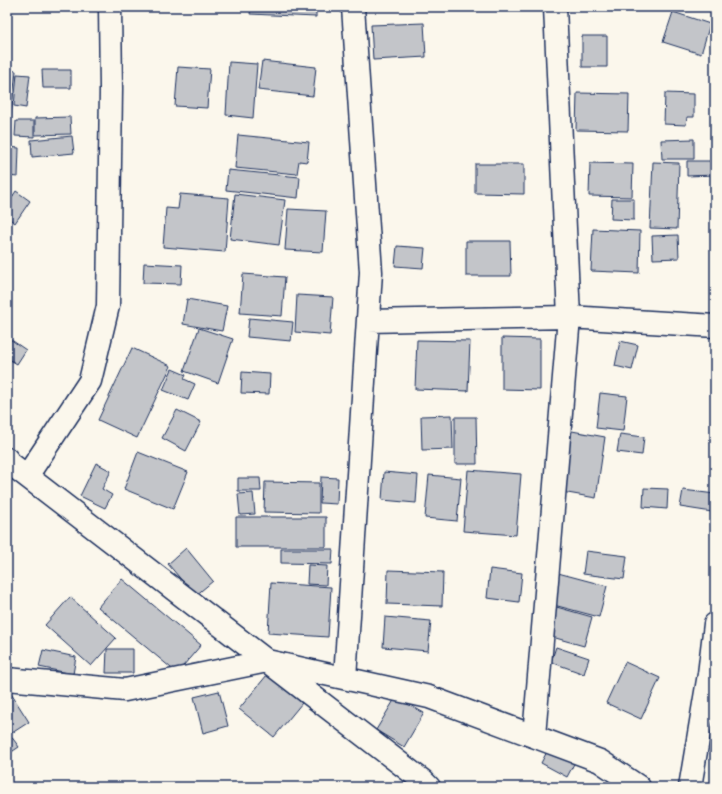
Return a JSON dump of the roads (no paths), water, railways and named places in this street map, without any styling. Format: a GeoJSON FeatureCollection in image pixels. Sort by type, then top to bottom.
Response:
{"type":"FeatureCollection","features":[{"type":"Feature","properties":{"kind":"street"},"geometry":{"type":"LineString","coordinates":[[27,476],[90,381],[108,306],[111,89],[110,7]]}},
{"type":"Feature","properties":{"kind":"street"},"geometry":{"type":"LineString","coordinates":[[345,678],[371,272],[353,7]]}},
{"type":"Feature","properties":{"kind":"street"},"geometry":{"type":"LineString","coordinates":[[534,736],[569,317],[556,7]]}},
{"type":"Feature","properties":{"kind":"street"},"geometry":{"type":"LineString","coordinates":[[368,321],[569,317],[715,326]]}},
{"type":"Feature","properties":{"kind":"street"},"geometry":{"type":"LineString","coordinates":[[7,459],[10,464],[429,787]]}},
{"type":"Feature","properties":{"kind":"street"},"geometry":{"type":"LineString","coordinates":[[690,787],[709,674],[715,624]]}},
{"type":"Feature","properties":{"kind":"street"},"geometry":{"type":"LineString","coordinates":[[7,679],[125,690],[267,661],[429,697],[600,761],[639,787]]}}]}
